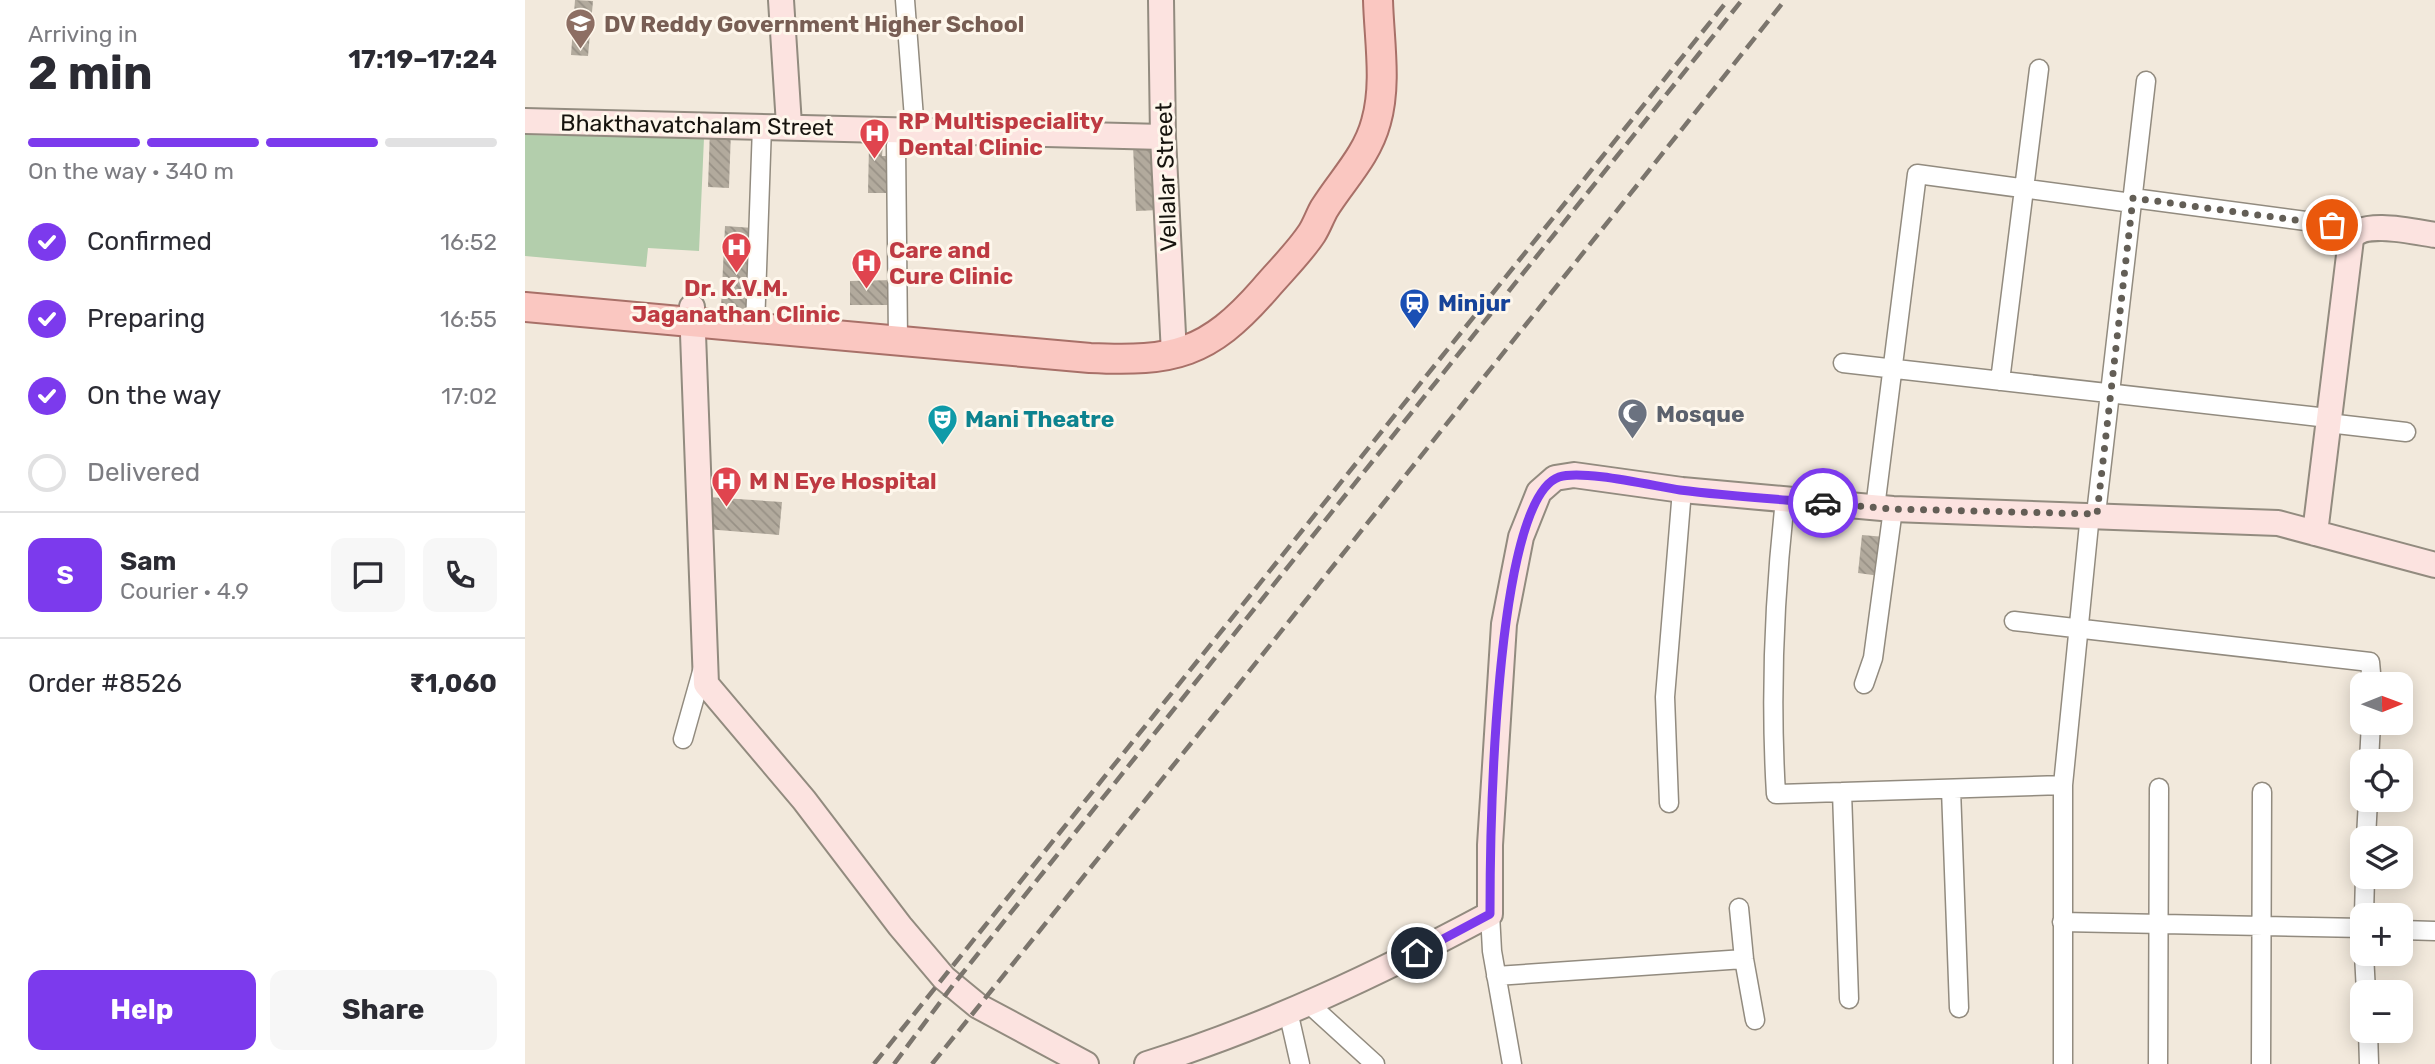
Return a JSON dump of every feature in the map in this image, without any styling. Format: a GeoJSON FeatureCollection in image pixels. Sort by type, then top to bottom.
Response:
{"type":"FeatureCollection","features":[{"type":"Feature","properties":{"kind":"main road"},"geometry":{"type":"LineString","coordinates":[[781,0],[789,125]]}},
{"type":"Feature","properties":{"kind":"main road","name":"Vellalar Street"},"geometry":{"type":"LineString","coordinates":[[1161,0],[1163,137],[1173,345]]}},
{"type":"Feature","properties":{"kind":"main road"},"geometry":{"type":"LineString","coordinates":[[525,307],[755,319],[898,331],[1102,359],[1125,360],[1173,345],[1212,339],[1228,329],[1313,232],[1324,209],[1360,160],[1377,121],[1381,72],[1378,0]]}},
{"type":"Feature","properties":{"kind":"main road","name":"Bhakthavatchalam Street"},"geometry":{"type":"LineString","coordinates":[[525,121],[789,125],[906,131],[1163,137]]}},
{"type":"Feature","properties":{"kind":"main road"},"geometry":{"type":"LineString","coordinates":[[2315,533],[2348,255],[2356,232],[2371,227],[2435,235]]}},
{"type":"Feature","properties":{"kind":"main road"},"geometry":{"type":"LineString","coordinates":[[525,289],[692,315]]}},
{"type":"Feature","properties":{"kind":"main road"},"geometry":{"type":"LineString","coordinates":[[692,315],[706,684],[804,800],[900,926],[944,978],[978,1006],[1086,1064]]}},
{"type":"Feature","properties":{"kind":"main road"},"geometry":{"type":"LineString","coordinates":[[1147,1064],[1193,1057],[1417,953],[1490,914],[1490,845],[1504,624],[1521,537],[1539,492],[1555,478],[1574,475],[1682,490],[1884,509],[2094,514],[2278,523],[2435,565]]}},
{"type":"Feature","properties":{"kind":"street"},"geometry":{"type":"LineString","coordinates":[[898,331],[896,145],[914,118],[905,0]]}},
{"type":"Feature","properties":{"kind":"street"},"geometry":{"type":"LineString","coordinates":[[2000,381],[2039,69]]}},
{"type":"Feature","properties":{"kind":"street"},"geometry":{"type":"LineString","coordinates":[[2063,1064],[2063,785],[2079,628],[2110,393],[2146,81]]}},
{"type":"Feature","properties":{"kind":"street"},"geometry":{"type":"LineString","coordinates":[[755,319],[762,126]]}},
{"type":"Feature","properties":{"kind":"street"},"geometry":{"type":"LineString","coordinates":[[1864,684],[1873,658],[1892,369],[1916,174],[2343,226],[2356,232]]}},
{"type":"Feature","properties":{"kind":"street"},"geometry":{"type":"LineString","coordinates":[[1843,363],[2110,393],[2406,432]]}},
{"type":"Feature","properties":{"kind":"street"},"geometry":{"type":"LineString","coordinates":[[1669,803],[1665,697],[1682,490]]}},
{"type":"Feature","properties":{"kind":"street"},"geometry":{"type":"LineString","coordinates":[[1786,500],[1773,635],[1771,709],[1776,794],[2063,785]]}},
{"type":"Feature","properties":{"kind":"street"},"geometry":{"type":"LineString","coordinates":[[2014,621],[2370,662],[2371,672]]}},
{"type":"Feature","properties":{"kind":"street"},"geometry":{"type":"LineString","coordinates":[[683,739],[704,663]]}},
{"type":"Feature","properties":{"kind":"street"},"geometry":{"type":"LineString","coordinates":[[2158,1064],[2159,788]]}},
{"type":"Feature","properties":{"kind":"street"},"geometry":{"type":"LineString","coordinates":[[1951,789],[1958,1008]]}},
{"type":"Feature","properties":{"kind":"street"},"geometry":{"type":"LineString","coordinates":[[1842,792],[1849,999]]}},
{"type":"Feature","properties":{"kind":"street"},"geometry":{"type":"LineString","coordinates":[[2261,1064],[2262,792]]}},
{"type":"Feature","properties":{"kind":"street"},"geometry":{"type":"LineString","coordinates":[[1739,908],[1744,959],[1755,1020]]}},
{"type":"Feature","properties":{"kind":"street"},"geometry":{"type":"LineString","coordinates":[[1490,914],[1496,976],[1512,1064]]}},
{"type":"Feature","properties":{"kind":"street"},"geometry":{"type":"LineString","coordinates":[[2062,922],[2260,929],[2350,928]]}},
{"type":"Feature","properties":{"kind":"street"},"geometry":{"type":"LineString","coordinates":[[2413,930],[2435,931]]}},
{"type":"Feature","properties":{"kind":"street"},"geometry":{"type":"LineString","coordinates":[[1496,976],[1744,959]]}},
{"type":"Feature","properties":{"kind":"street"},"geometry":{"type":"LineString","coordinates":[[1298,1007],[1300,1064]]}},
{"type":"Feature","properties":{"kind":"street"},"geometry":{"type":"LineString","coordinates":[[1298,1007],[1375,1064]]}},
{"type":"Feature","properties":{"kind":"street"},"geometry":{"type":"LineString","coordinates":[[2368,1043],[2369,1064]]}},
{"type":"Feature","properties":{"kind":"green space"},"geometry":{"type":"Polygon","coordinates":[[[525,135],[704,138],[699,251],[648,248],[646,267],[525,256],[525,135]]]}},
{"type":"Feature","properties":{"kind":"building"},"geometry":{"type":"Polygon","coordinates":[[[575,0],[593,1],[588,56],[571,55],[575,0]]]}},
{"type":"Feature","properties":{"kind":"building"},"geometry":{"type":"Polygon","coordinates":[[[710,129],[731,130],[729,188],[708,187],[710,129]]]}},
{"type":"Feature","properties":{"kind":"building"},"geometry":{"type":"Polygon","coordinates":[[[869,145],[883,145],[882,156],[892,156],[891,193],[868,193],[869,145]]]}},
{"type":"Feature","properties":{"kind":"building"},"geometry":{"type":"Polygon","coordinates":[[[1156,145],[1159,210],[1136,211],[1133,146],[1156,145]]]}},
{"type":"Feature","properties":{"kind":"building"},"geometry":{"type":"Polygon","coordinates":[[[725,226],[753,228],[749,309],[721,308],[725,226]]]}},
{"type":"Feature","properties":{"kind":"building"},"geometry":{"type":"Polygon","coordinates":[[[894,280],[894,305],[850,305],[850,281],[894,280]]]}},
{"type":"Feature","properties":{"kind":"building"},"geometry":{"type":"Polygon","coordinates":[[[708,497],[782,502],[779,535],[706,529],[708,497]]]}},
{"type":"Feature","properties":{"kind":"building"},"geometry":{"type":"Polygon","coordinates":[[[1862,535],[1885,537],[1880,576],[1858,573],[1862,535]]]}},
{"type":"Feature","properties":{"kind":"railway"},"geometry":{"type":"LineString","coordinates":[[874,1064],[1728,0]]}},
{"type":"Feature","properties":{"kind":"railway"},"geometry":{"type":"LineString","coordinates":[[894,1064],[953,985],[1742,0]]}},
{"type":"Feature","properties":{"kind":"railway"},"geometry":{"type":"LineString","coordinates":[[932,1064],[1785,0]]}},
{"type":"Feature","properties":{"kind":"way so far"},"geometry":{"type":"LineString","coordinates":[[1823,503],[1893,509],[2097,514],[2133,198],[2332,225]]}},
{"type":"Feature","properties":{"kind":"place","name":"DV Reddy Government Higher School"},"geometry":{"type":"Point","coordinates":[581,51]}},
{"type":"Feature","properties":{"kind":"place","name":"RP Multispeciality Dental Clinic"},"geometry":{"type":"Point","coordinates":[875,161]}},
{"type":"Feature","properties":{"kind":"place","name":"Dr. K.V.M. Jaganathan Clinic"},"geometry":{"type":"Point","coordinates":[736,274]}},
{"type":"Feature","properties":{"kind":"place","name":"Care and Cure Clinic"},"geometry":{"type":"Point","coordinates":[866,290]}},
{"type":"Feature","properties":{"kind":"place","name":"Minjur"},"geometry":{"type":"Point","coordinates":[1415,330]}},
{"type":"Feature","properties":{"kind":"place","name":"Mosque"},"geometry":{"type":"Point","coordinates":[1633,441]}},
{"type":"Feature","properties":{"kind":"place","name":"Mani Theatre"},"geometry":{"type":"Point","coordinates":[942,446]}},
{"type":"Feature","properties":{"kind":"place","name":"M N Eye Hospital"},"geometry":{"type":"Point","coordinates":[726,508]}},
{"type":"Feature","properties":{"kind":"route"},"geometry":{"type":"LineString","coordinates":[[1417,953],[1490,914],[1490,845],[1504,624],[1521,537],[1539,492],[1555,478],[1574,475],[1682,490],[1823,503]]}}]}
